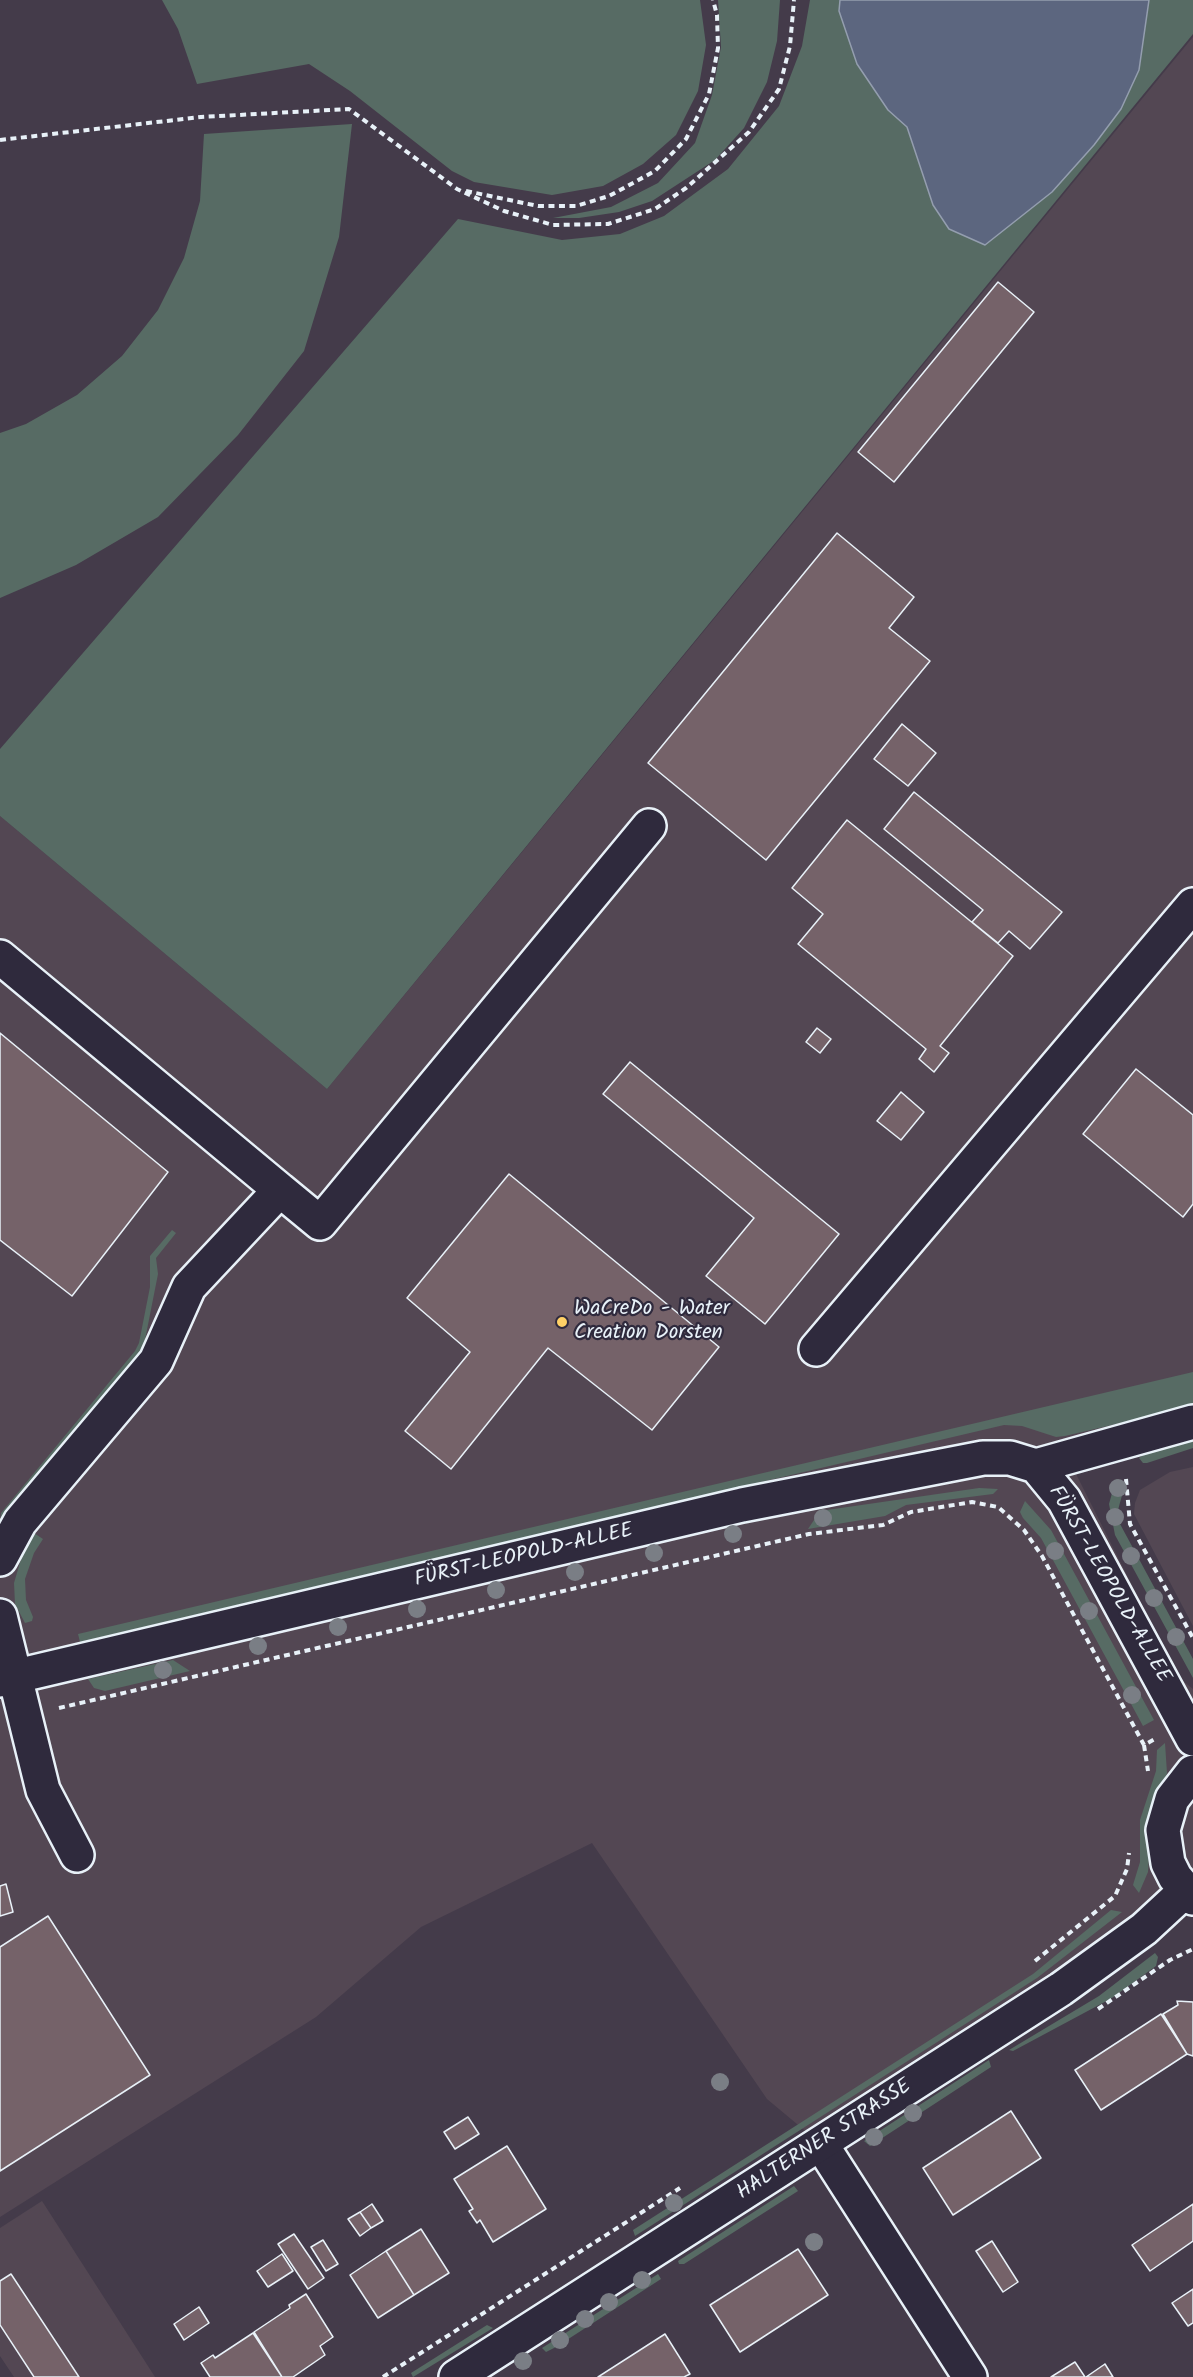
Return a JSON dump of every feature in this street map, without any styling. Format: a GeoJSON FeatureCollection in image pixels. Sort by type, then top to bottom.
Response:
{"type":"FeatureCollection","features":[{"type":"Feature","properties":{"kind":"street"},"geometry":{"type":"LineString","coordinates":[[0,957],[320,1223],[649,826]]}},
{"type":"Feature","properties":{"kind":"street"},"geometry":{"type":"LineString","coordinates":[[816,1349],[1193,905]]}},
{"type":"Feature","properties":{"kind":"street"},"geometry":{"type":"LineString","coordinates":[[0,1558],[20,1522],[156,1361],[189,1287],[280,1190]]}},
{"type":"Feature","properties":{"kind":"street","name":"FÜRST-LEOPOLD-ALLEE"},"geometry":{"type":"LineString","coordinates":[[7,1678],[742,1505],[983,1458],[1010,1458],[1036,1466],[1193,1422]]}},
{"type":"Feature","properties":{"kind":"street","name":"FÜRST-LEOPOLD-ALLEE"},"geometry":{"type":"LineString","coordinates":[[1036,1466],[1064,1500],[1189,1731]]}},
{"type":"Feature","properties":{"kind":"street"},"geometry":{"type":"LineString","coordinates":[[0,1616],[7,1678],[24,1717],[43,1790],[77,1854]]}},
{"type":"Feature","properties":{"kind":"street"},"geometry":{"type":"LineString","coordinates":[[1189,1894],[1168,1863],[1164,1830],[1172,1799],[1193,1772]]}},
{"type":"Feature","properties":{"kind":"street","name":"HALTERNER STRASSE"},"geometry":{"type":"LineString","coordinates":[[456,2377],[1061,1989],[1189,1894]]}},
{"type":"Feature","properties":{"kind":"street"},"geometry":{"type":"LineString","coordinates":[[821,2144],[970,2377]]}},
{"type":"Feature","properties":{"kind":"path"},"geometry":{"type":"LineString","coordinates":[[457,189],[538,206],[576,206],[609,196],[655,171],[687,139],[709,94],[718,48],[717,15],[713,0]]}},
{"type":"Feature","properties":{"kind":"path"},"geometry":{"type":"LineString","coordinates":[[0,140],[201,117],[349,109],[457,189],[504,211],[553,225],[608,224],[655,210],[686,188],[749,132],[779,89],[790,46],[794,0]]}},
{"type":"Feature","properties":{"kind":"path"},"geometry":{"type":"LineString","coordinates":[[1115,1477],[1127,1479],[1130,1524],[1193,1638]]}},
{"type":"Feature","properties":{"kind":"path"},"geometry":{"type":"LineString","coordinates":[[24,1717],[809,1534],[883,1525],[911,1512],[972,1502],[998,1507],[1030,1539],[1042,1556],[1144,1745],[1148,1773]]}},
{"type":"Feature","properties":{"kind":"path"},"geometry":{"type":"LineString","coordinates":[[1144,1745],[1189,1731]]}},
{"type":"Feature","properties":{"kind":"path"},"geometry":{"type":"LineString","coordinates":[[1030,1965],[1115,1896],[1127,1869],[1129,1846]]}},
{"type":"Feature","properties":{"kind":"path"},"geometry":{"type":"LineString","coordinates":[[1160,1968],[1184,1951],[1193,1949]]}},
{"type":"Feature","properties":{"kind":"shaded area"},"geometry":{"type":"Polygon","coordinates":[[[1193,37],[1193,1432],[1070,1462],[1178,1677],[1193,1689],[1193,1883],[821,2144],[767,2099],[592,1843],[421,1927],[316,2017],[0,2217],[0,816],[327,1089],[1193,37]]]}},
{"type":"Feature","properties":{"kind":"shaded area"},"geometry":{"type":"Polygon","coordinates":[[[1193,1467],[1193,1626],[1134,1514],[1140,1490],[1170,1472],[1193,1467]]]}},
{"type":"Feature","properties":{"kind":"shaded area"},"geometry":{"type":"Polygon","coordinates":[[[42,2201],[155,2377],[14,2377],[0,2356],[0,2228],[42,2201]]]}},
{"type":"Feature","properties":{"kind":"green space"},"geometry":{"type":"Polygon","coordinates":[[[162,0],[700,0],[706,45],[698,91],[676,135],[643,164],[603,186],[552,195],[474,182],[452,171],[350,91],[309,64],[197,84],[178,29],[162,0]]]}},
{"type":"Feature","properties":{"kind":"green space"},"geometry":{"type":"Polygon","coordinates":[[[718,0],[780,0],[777,41],[767,82],[744,128],[715,160],[652,201],[619,212],[579,218],[553,218],[611,207],[658,183],[695,143],[712,95],[721,47],[718,0]]]}},
{"type":"Feature","properties":{"kind":"green space"},"geometry":{"type":"Polygon","coordinates":[[[810,0],[840,0],[839,11],[888,110],[907,127],[933,205],[1052,192],[1094,145],[1121,109],[1139,70],[1149,0],[1193,0],[1193,34],[327,1089],[0,816],[0,749],[458,219],[562,240],[620,234],[664,216],[728,169],[779,106],[802,46],[810,0]]]}},
{"type":"Feature","properties":{"kind":"green space"},"geometry":{"type":"Polygon","coordinates":[[[352,124],[339,237],[304,351],[238,435],[158,517],[76,565],[0,598],[0,433],[26,424],[77,395],[122,356],[158,310],[184,258],[200,201],[204,134],[352,124]]]}},
{"type":"Feature","properties":{"kind":"green space"},"geometry":{"type":"Polygon","coordinates":[[[172,1230],[176,1233],[156,1258],[158,1274],[143,1350],[0,1525],[1,1513],[135,1351],[139,1343],[150,1287],[150,1256],[172,1230]]]}},
{"type":"Feature","properties":{"kind":"green space"},"geometry":{"type":"Polygon","coordinates":[[[1193,1372],[1193,1406],[1056,1437],[1022,1426],[1004,1425],[80,1642],[78,1634],[1193,1372]]]}},
{"type":"Feature","properties":{"kind":"green space"},"geometry":{"type":"Polygon","coordinates":[[[1193,1438],[1193,1448],[1147,1463],[1143,1463],[1139,1458],[1151,1450],[1193,1438]]]}},
{"type":"Feature","properties":{"kind":"green space"},"geometry":{"type":"Polygon","coordinates":[[[1116,1479],[1122,1481],[1124,1488],[1118,1510],[1120,1524],[1193,1659],[1193,1678],[1115,1535],[1109,1504],[1116,1479]]]}},
{"type":"Feature","properties":{"kind":"green space"},"geometry":{"type":"Polygon","coordinates":[[[979,1488],[998,1489],[993,1494],[906,1505],[885,1516],[808,1529],[820,1511],[979,1488]]]}},
{"type":"Feature","properties":{"kind":"green space"},"geometry":{"type":"Polygon","coordinates":[[[1025,1501],[1051,1530],[1154,1720],[1143,1726],[1041,1538],[1023,1518],[1020,1512],[1025,1501]]]}},
{"type":"Feature","properties":{"kind":"green space"},"geometry":{"type":"Polygon","coordinates":[[[34,1533],[43,1539],[34,1553],[25,1579],[26,1600],[33,1617],[32,1621],[25,1623],[15,1604],[14,1583],[24,1549],[34,1533]]]}},
{"type":"Feature","properties":{"kind":"green space"},"geometry":{"type":"Polygon","coordinates":[[[173,1660],[190,1671],[105,1691],[94,1688],[88,1679],[173,1660]]]}},
{"type":"Feature","properties":{"kind":"green space"},"geometry":{"type":"Polygon","coordinates":[[[1165,1743],[1167,1773],[1152,1812],[1148,1872],[1139,1893],[1133,1885],[1140,1862],[1140,1820],[1156,1771],[1157,1750],[1165,1743]]]}},
{"type":"Feature","properties":{"kind":"green space"},"geometry":{"type":"Polygon","coordinates":[[[1111,1910],[1122,1912],[1037,1978],[635,2236],[633,2230],[1033,1974],[1111,1910]]]}},
{"type":"Feature","properties":{"kind":"green space"},"geometry":{"type":"Polygon","coordinates":[[[1155,1953],[1158,1957],[1156,1966],[1112,1998],[1013,2051],[1009,2050],[1099,1996],[1155,1953]]]}},
{"type":"Feature","properties":{"kind":"green space"},"geometry":{"type":"Polygon","coordinates":[[[989,2060],[991,2067],[870,2146],[864,2141],[989,2060]]]}},
{"type":"Feature","properties":{"kind":"green space"},"geometry":{"type":"Polygon","coordinates":[[[794,2186],[798,2191],[684,2264],[679,2264],[678,2261],[794,2186]]]}},
{"type":"Feature","properties":{"kind":"green space"},"geometry":{"type":"Polygon","coordinates":[[[658,2274],[661,2279],[556,2347],[546,2352],[542,2348],[658,2274]]]}},
{"type":"Feature","properties":{"kind":"green space"},"geometry":{"type":"Polygon","coordinates":[[[487,2325],[493,2328],[413,2377],[411,2373],[487,2325]]]}},
{"type":"Feature","properties":{"kind":"water"},"geometry":{"type":"Polygon","coordinates":[[[840,0],[1149,0],[1139,70],[1121,109],[1094,145],[1052,192],[985,245],[949,229],[933,205],[907,127],[888,110],[857,64],[839,11],[840,0]]]}},
{"type":"Feature","properties":{"kind":"building"},"geometry":{"type":"Polygon","coordinates":[[[998,282],[1034,312],[894,482],[858,452],[998,282]]]}},
{"type":"Feature","properties":{"kind":"building"},"geometry":{"type":"Polygon","coordinates":[[[837,533],[914,597],[889,628],[930,661],[766,860],[648,763],[837,533]]]}},
{"type":"Feature","properties":{"kind":"building"},"geometry":{"type":"Polygon","coordinates":[[[902,724],[936,753],[908,786],[874,759],[902,724]]]}},
{"type":"Feature","properties":{"kind":"building"},"geometry":{"type":"Polygon","coordinates":[[[914,792],[1062,912],[1030,949],[1009,931],[998,943],[972,922],[983,910],[884,829],[914,792]]]}},
{"type":"Feature","properties":{"kind":"building"},"geometry":{"type":"Polygon","coordinates":[[[847,820],[1013,956],[940,1046],[949,1053],[934,1072],[919,1059],[926,1049],[798,944],[823,914],[792,888],[847,820]]]}},
{"type":"Feature","properties":{"kind":"building"},"geometry":{"type":"Polygon","coordinates":[[[817,1028],[831,1039],[820,1053],[806,1042],[817,1028]]]}},
{"type":"Feature","properties":{"kind":"building"},"geometry":{"type":"Polygon","coordinates":[[[0,1033],[168,1172],[72,1296],[0,1240],[0,1033]]]}},
{"type":"Feature","properties":{"kind":"building"},"geometry":{"type":"Polygon","coordinates":[[[630,1062],[839,1234],[765,1324],[706,1276],[754,1218],[603,1094],[630,1062]]]}},
{"type":"Feature","properties":{"kind":"building"},"geometry":{"type":"Polygon","coordinates":[[[1136,1069],[1193,1115],[1193,1204],[1183,1217],[1083,1134],[1136,1069]]]}},
{"type":"Feature","properties":{"kind":"building"},"geometry":{"type":"Polygon","coordinates":[[[901,1092],[924,1112],[901,1140],[877,1121],[901,1092]]]}},
{"type":"Feature","properties":{"kind":"building","name":"WaCreDo - Water Creation Dorsten"},"geometry":{"type":"Polygon","coordinates":[[[509,1174],[719,1347],[652,1430],[548,1348],[451,1469],[405,1431],[470,1352],[407,1298],[509,1174]]]}},
{"type":"Feature","properties":{"kind":"building"},"geometry":{"type":"Polygon","coordinates":[[[6,1884],[13,1912],[0,1916],[0,1886],[6,1884]]]}},
{"type":"Feature","properties":{"kind":"building"},"geometry":{"type":"Polygon","coordinates":[[[48,1916],[150,2075],[0,2171],[0,1947],[48,1916]]]}},
{"type":"Feature","properties":{"kind":"building"},"geometry":{"type":"Polygon","coordinates":[[[1177,2001],[1193,2002],[1193,2056],[1187,2054],[1163,2014],[1178,2005],[1177,2001]]]}},
{"type":"Feature","properties":{"kind":"building"},"geometry":{"type":"Polygon","coordinates":[[[1161,2014],[1187,2054],[1101,2110],[1075,2070],[1161,2014]]]}},
{"type":"Feature","properties":{"kind":"building"},"geometry":{"type":"Polygon","coordinates":[[[1011,2111],[1041,2158],[953,2215],[923,2168],[1011,2111]]]}},
{"type":"Feature","properties":{"kind":"building"},"geometry":{"type":"Polygon","coordinates":[[[468,2117],[479,2134],[455,2149],[444,2132],[468,2117]]]}},
{"type":"Feature","properties":{"kind":"building"},"geometry":{"type":"Polygon","coordinates":[[[507,2146],[546,2209],[493,2242],[480,2220],[477,2223],[469,2211],[473,2209],[454,2179],[507,2146]]]}},
{"type":"Feature","properties":{"kind":"building"},"geometry":{"type":"Polygon","coordinates":[[[372,2204],[383,2221],[371,2228],[360,2212],[372,2204]]]}},
{"type":"Feature","properties":{"kind":"building"},"geometry":{"type":"Polygon","coordinates":[[[1193,2204],[1193,2241],[1150,2271],[1132,2245],[1193,2204]]]}},
{"type":"Feature","properties":{"kind":"building"},"geometry":{"type":"Polygon","coordinates":[[[360,2212],[371,2228],[360,2236],[348,2219],[360,2212]]]}},
{"type":"Feature","properties":{"kind":"building"},"geometry":{"type":"Polygon","coordinates":[[[421,2229],[449,2273],[414,2295],[386,2251],[421,2229]]]}},
{"type":"Feature","properties":{"kind":"building"},"geometry":{"type":"Polygon","coordinates":[[[294,2234],[324,2278],[308,2289],[278,2244],[294,2234]]]}},
{"type":"Feature","properties":{"kind":"building"},"geometry":{"type":"Polygon","coordinates":[[[323,2240],[338,2264],[326,2271],[311,2247],[323,2240]]]}},
{"type":"Feature","properties":{"kind":"building"},"geometry":{"type":"Polygon","coordinates":[[[992,2241],[1018,2282],[1003,2292],[976,2251],[992,2241]]]}},
{"type":"Feature","properties":{"kind":"building"},"geometry":{"type":"Polygon","coordinates":[[[798,2249],[828,2295],[740,2352],[710,2305],[798,2249]]]}},
{"type":"Feature","properties":{"kind":"building"},"geometry":{"type":"Polygon","coordinates":[[[386,2251],[414,2295],[378,2318],[350,2275],[386,2251]]]}},
{"type":"Feature","properties":{"kind":"building"},"geometry":{"type":"Polygon","coordinates":[[[282,2254],[293,2271],[268,2287],[257,2271],[282,2254]]]}},
{"type":"Feature","properties":{"kind":"building"},"geometry":{"type":"Polygon","coordinates":[[[11,2274],[79,2377],[34,2377],[0,2325],[0,2281],[11,2274]]]}},
{"type":"Feature","properties":{"kind":"building"},"geometry":{"type":"Polygon","coordinates":[[[1193,2289],[1193,2323],[1188,2326],[1172,2303],[1193,2289]]]}},
{"type":"Feature","properties":{"kind":"building"},"geometry":{"type":"Polygon","coordinates":[[[306,2294],[333,2337],[320,2346],[325,2355],[293,2377],[282,2377],[254,2332],[290,2308],[289,2305],[306,2294]]]}},
{"type":"Feature","properties":{"kind":"building"},"geometry":{"type":"Polygon","coordinates":[[[199,2307],[209,2323],[184,2340],[174,2324],[199,2307]]]}},
{"type":"Feature","properties":{"kind":"building"},"geometry":{"type":"Polygon","coordinates":[[[253,2333],[282,2377],[210,2377],[201,2363],[213,2355],[215,2358],[253,2333]]]}},
{"type":"Feature","properties":{"kind":"building"},"geometry":{"type":"Polygon","coordinates":[[[665,2334],[690,2374],[684,2377],[598,2377],[665,2334]]]}},
{"type":"Feature","properties":{"kind":"building"},"geometry":{"type":"Polygon","coordinates":[[[1075,2362],[1085,2377],[1051,2377],[1075,2362]]]}},
{"type":"Feature","properties":{"kind":"building"},"geometry":{"type":"Polygon","coordinates":[[[1105,2364],[1113,2377],[1086,2377],[1105,2364]]]}},
{"type":"Feature","properties":{"kind":"place","name":"WaCreDo - Water Creation Dorsten"},"geometry":{"type":"Point","coordinates":[562,1322]}}]}
